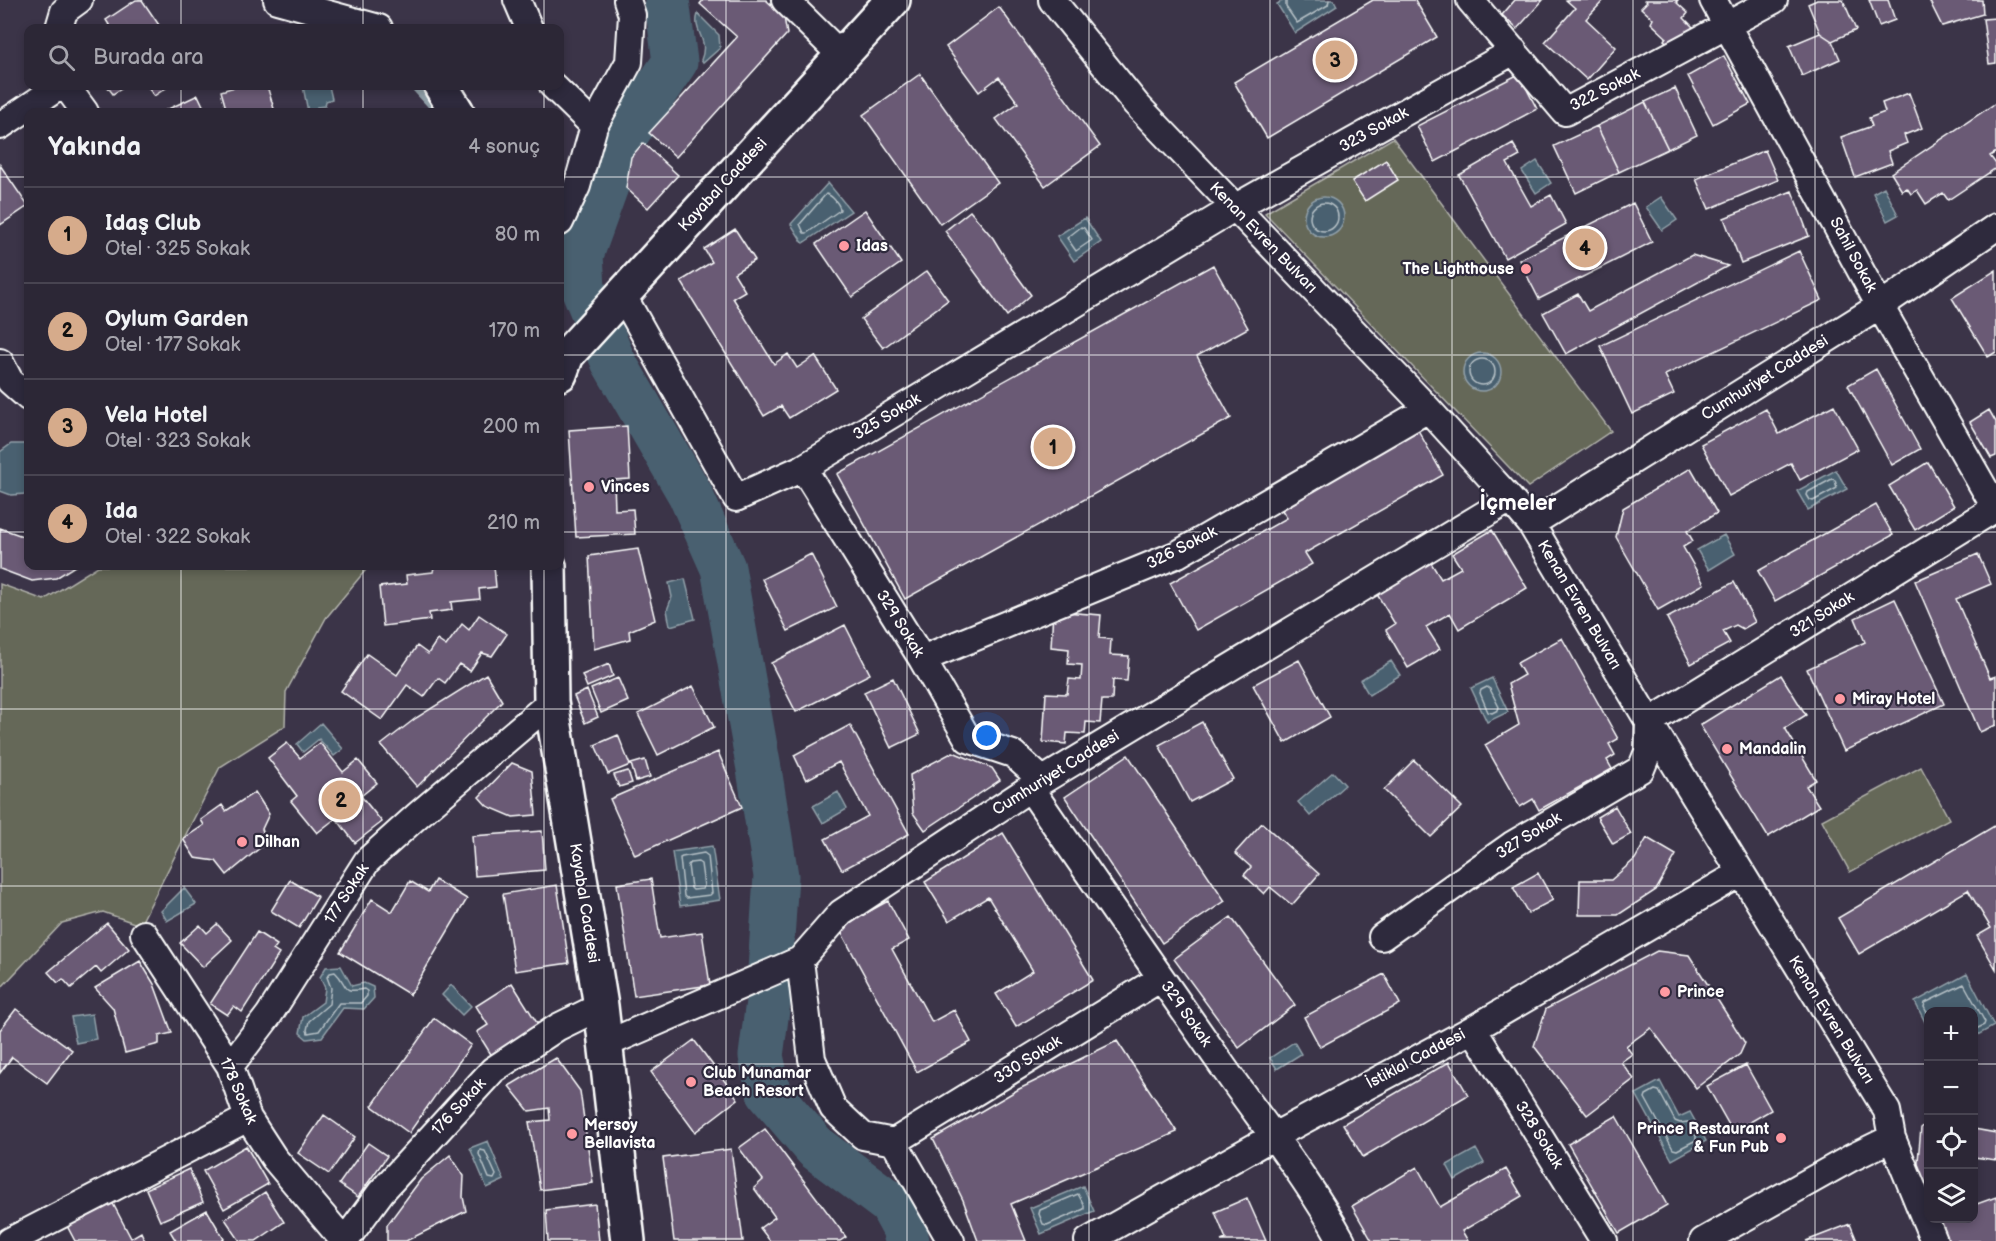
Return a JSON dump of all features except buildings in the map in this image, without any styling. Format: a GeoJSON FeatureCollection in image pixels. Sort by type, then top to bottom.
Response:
{"type":"FeatureCollection","features":[{"type":"Feature","properties":{"kind":"street"},"geometry":{"type":"LineString","coordinates":[[60,24],[64,11],[79,0]]}},
{"type":"Feature","properties":{"kind":"street"},"geometry":{"type":"LineString","coordinates":[[277,0],[364,24]]}},
{"type":"Feature","properties":{"kind":"street"},"geometry":{"type":"LineString","coordinates":[[338,0],[377,24]]}},
{"type":"Feature","properties":{"kind":"street"},"geometry":{"type":"LineString","coordinates":[[517,0],[527,24]]}},
{"type":"Feature","properties":{"kind":"street"},"geometry":{"type":"LineString","coordinates":[[564,214],[577,186],[594,126],[629,62],[632,15],[627,0]]}},
{"type":"Feature","properties":{"kind":"street"},"geometry":{"type":"LineString","coordinates":[[785,0],[842,56]]}},
{"type":"Feature","properties":{"kind":"street","name":"Kayabal Caddesi"},"geometry":{"type":"LineString","coordinates":[[566,354],[893,0]]}},
{"type":"Feature","properties":{"kind":"street","name":"Kenan Evren Bulvarı"},"geometry":{"type":"LineString","coordinates":[[1052,0],[1136,104],[1428,409],[1530,524],[1887,1111],[1892,1138],[1934,1241]]}},
{"type":"Feature","properties":{"kind":"street","name":"322 Sokak"},"geometry":{"type":"LineString","coordinates":[[1470,0],[1565,112],[1774,0]]}},
{"type":"Feature","properties":{"kind":"street","name":"Sahil Sokak"},"geometry":{"type":"LineString","coordinates":[[1713,0],[1880,306],[1994,501]]}},
{"type":"Feature","properties":{"kind":"street","name":"323 Sokak"},"geometry":{"type":"LineString","coordinates":[[1234,208],[1514,51]]}},
{"type":"Feature","properties":{"kind":"street"},"geometry":{"type":"LineString","coordinates":[[27,108],[54,90]]}},
{"type":"Feature","properties":{"kind":"street"},"geometry":{"type":"LineString","coordinates":[[69,90],[81,108]]}},
{"type":"Feature","properties":{"kind":"street"},"geometry":{"type":"LineString","coordinates":[[443,90],[455,108]]}},
{"type":"Feature","properties":{"kind":"street"},"geometry":{"type":"LineString","coordinates":[[558,90],[594,126]]}},
{"type":"Feature","properties":{"kind":"street"},"geometry":{"type":"LineString","coordinates":[[0,126],[24,110]]}},
{"type":"Feature","properties":{"kind":"street","name":"325 Sokak"},"geometry":{"type":"LineString","coordinates":[[622,294],[736,498],[803,468],[1234,208]]}},
{"type":"Feature","properties":{"kind":"street","name":"Cumhuriyet Caddesi"},"geometry":{"type":"LineString","coordinates":[[1530,524],[1880,306],[1996,228]]}},
{"type":"Feature","properties":{"kind":"street","name":"326 Sokak"},"geometry":{"type":"LineString","coordinates":[[922,659],[1178,554],[1428,409]]}},
{"type":"Feature","properties":{"kind":"street","name":"329 Sokak"},"geometry":{"type":"LineString","coordinates":[[803,468],[922,659],[968,739],[1013,754],[1036,784],[1161,978],[1274,1136],[1342,1241]]}},
{"type":"Feature","properties":{"kind":"street","name":"Cumhuriyet Caddesi"},"geometry":{"type":"LineString","coordinates":[[606,1044],[800,960],[842,913],[1036,784],[1510,499]]}},
{"type":"Feature","properties":{"kind":"street","name":"321 Sokak"},"geometry":{"type":"LineString","coordinates":[[1649,722],[1994,501]]}},
{"type":"Feature","properties":{"kind":"street","name":"Kayabal Caddesi"},"geometry":{"type":"LineString","coordinates":[[549,570],[551,702],[601,1006],[628,1241]]}},
{"type":"Feature","properties":{"kind":"street","name":"177 Sokak"},"geometry":{"type":"LineString","coordinates":[[230,1066],[269,1015],[368,861],[418,815],[551,702]]}},
{"type":"Feature","properties":{"kind":"street","name":"327 Sokak"},"geometry":{"type":"LineString","coordinates":[[1382,937],[1512,845],[1641,769],[1648,752],[1649,722]]}},
{"type":"Feature","properties":{"kind":"street","name":"İstiklal Caddesi"},"geometry":{"type":"LineString","coordinates":[[1088,1241],[1274,1136],[1473,1029],[1741,873]]}},
{"type":"Feature","properties":{"kind":"street","name":"178 Sokak"},"geometry":{"type":"LineString","coordinates":[[144,934],[230,1066],[248,1118],[274,1158],[344,1241]]}},
{"type":"Feature","properties":{"kind":"street"},"geometry":{"type":"LineString","coordinates":[[800,960],[812,1059],[833,1108],[863,1136],[894,1142],[951,1241]]}},
{"type":"Feature","properties":{"kind":"street","name":"330 Sokak"},"geometry":{"type":"LineString","coordinates":[[894,1142],[1161,978]]}},
{"type":"Feature","properties":{"kind":"street","name":"176 Sokak"},"geometry":{"type":"LineString","coordinates":[[344,1241],[381,1192],[493,1070],[558,1027],[601,1006]]}},
{"type":"Feature","properties":{"kind":"street","name":"328 Sokak"},"geometry":{"type":"LineString","coordinates":[[1473,1029],[1604,1241]]}},
{"type":"Feature","properties":{"kind":"street"},"geometry":{"type":"LineString","coordinates":[[0,1228],[10,1241],[248,1118]]}},
{"type":"Feature","properties":{"kind":"street"},"geometry":{"type":"LineString","coordinates":[[1703,1241],[1851,1158],[1892,1138]]}},
{"type":"Feature","properties":{"kind":"green space"},"geometry":{"type":"Polygon","coordinates":[[[1393,138],[1611,431],[1528,487],[1265,213],[1393,138]]]}},
{"type":"Feature","properties":{"kind":"green space"},"geometry":{"type":"Polygon","coordinates":[[[92,570],[366,570],[326,618],[286,692],[285,726],[220,767],[140,925],[103,912],[62,923],[0,989],[0,584],[44,600],[92,570]]]}},
{"type":"Feature","properties":{"kind":"green space"},"geometry":{"type":"Polygon","coordinates":[[[1921,767],[1949,819],[1850,872],[1822,820],[1921,767]]]}},
{"type":"Feature","properties":{"kind":"water"},"geometry":{"type":"Polygon","coordinates":[[[1284,0],[1334,0],[1337,6],[1295,33],[1277,4],[1284,0]]]}},
{"type":"Feature","properties":{"kind":"water"},"geometry":{"type":"Polygon","coordinates":[[[698,14],[719,35],[720,48],[703,63],[701,60],[703,46],[697,26],[698,14]]]}},
{"type":"Feature","properties":{"kind":"water"},"geometry":{"type":"Polygon","coordinates":[[[304,90],[330,90],[332,99],[326,101],[325,106],[307,108],[304,90]]]}},
{"type":"Feature","properties":{"kind":"water"},"geometry":{"type":"Polygon","coordinates":[[[1537,161],[1551,183],[1536,193],[1522,171],[1537,161]]]}},
{"type":"Feature","properties":{"kind":"water"},"geometry":{"type":"Polygon","coordinates":[[[828,183],[851,211],[803,243],[791,224],[828,183]]]}},
{"type":"Feature","properties":{"kind":"water"},"geometry":{"type":"Polygon","coordinates":[[[1884,187],[1898,215],[1887,221],[1873,193],[1884,187]]]}},
{"type":"Feature","properties":{"kind":"water"},"geometry":{"type":"Polygon","coordinates":[[[1324,197],[1332,198],[1338,203],[1343,209],[1343,225],[1338,231],[1332,236],[1324,237],[1316,236],[1310,231],[1305,225],[1304,217],[1305,209],[1310,203],[1316,198],[1324,197]]]}},
{"type":"Feature","properties":{"kind":"water"},"geometry":{"type":"Polygon","coordinates":[[[1661,197],[1677,220],[1662,230],[1646,207],[1661,197]]]}},
{"type":"Feature","properties":{"kind":"water"},"geometry":{"type":"Polygon","coordinates":[[[1085,218],[1101,242],[1074,261],[1057,236],[1085,218]]]}},
{"type":"Feature","properties":{"kind":"water"},"geometry":{"type":"Polygon","coordinates":[[[1482,353],[1489,354],[1495,359],[1500,365],[1500,379],[1495,385],[1489,390],[1482,391],[1475,390],[1469,385],[1464,379],[1463,372],[1464,365],[1469,359],[1475,354],[1482,353]]]}},
{"type":"Feature","properties":{"kind":"water"},"geometry":{"type":"Polygon","coordinates":[[[11,444],[24,444],[24,494],[11,495],[0,491],[0,452],[11,444]]]}},
{"type":"Feature","properties":{"kind":"water"},"geometry":{"type":"Polygon","coordinates":[[[1836,470],[1847,489],[1808,510],[1797,491],[1836,470]]]}},
{"type":"Feature","properties":{"kind":"water"},"geometry":{"type":"Polygon","coordinates":[[[1724,535],[1735,554],[1709,570],[1697,550],[1724,535]]]}},
{"type":"Feature","properties":{"kind":"water"},"geometry":{"type":"Polygon","coordinates":[[[685,579],[695,619],[670,626],[667,610],[672,597],[669,583],[685,579]]]}},
{"type":"Feature","properties":{"kind":"water"},"geometry":{"type":"Polygon","coordinates":[[[1391,661],[1400,675],[1369,695],[1360,680],[1391,661]]]}},
{"type":"Feature","properties":{"kind":"water"},"geometry":{"type":"Polygon","coordinates":[[[1492,678],[1508,712],[1487,722],[1471,688],[1492,678]]]}},
{"type":"Feature","properties":{"kind":"water"},"geometry":{"type":"Polygon","coordinates":[[[321,723],[343,749],[334,756],[319,739],[303,752],[297,744],[321,723]]]}},
{"type":"Feature","properties":{"kind":"water"},"geometry":{"type":"Polygon","coordinates":[[[1333,772],[1345,785],[1310,816],[1298,802],[1333,772]]]}},
{"type":"Feature","properties":{"kind":"water"},"geometry":{"type":"Polygon","coordinates":[[[838,792],[847,809],[823,823],[813,806],[838,792]]]}},
{"type":"Feature","properties":{"kind":"water"},"geometry":{"type":"Polygon","coordinates":[[[712,846],[720,900],[680,906],[672,852],[712,846]]]}},
{"type":"Feature","properties":{"kind":"water"},"geometry":{"type":"Polygon","coordinates":[[[184,888],[196,904],[167,921],[161,911],[184,888]]]}},
{"type":"Feature","properties":{"kind":"water"},"geometry":{"type":"Polygon","coordinates":[[[341,966],[352,986],[364,983],[373,987],[374,998],[364,1009],[343,1008],[322,1037],[307,1039],[300,1033],[303,1017],[323,1002],[325,988],[320,977],[326,967],[341,966]]]}},
{"type":"Feature","properties":{"kind":"water"},"geometry":{"type":"Polygon","coordinates":[[[1967,974],[1994,1026],[1978,1035],[1978,1007],[1924,1007],[1924,1020],[1915,1002],[1967,974]]]}},
{"type":"Feature","properties":{"kind":"water"},"geometry":{"type":"Polygon","coordinates":[[[451,985],[471,1006],[462,1015],[442,995],[451,985]]]}},
{"type":"Feature","properties":{"kind":"water"},"geometry":{"type":"Polygon","coordinates":[[[92,1014],[96,1039],[76,1043],[71,1017],[92,1014]]]}},
{"type":"Feature","properties":{"kind":"water"},"geometry":{"type":"Polygon","coordinates":[[[1294,1042],[1301,1054],[1277,1069],[1270,1058],[1294,1042]]]}},
{"type":"Feature","properties":{"kind":"water"},"geometry":{"type":"Polygon","coordinates":[[[1660,1081],[1679,1117],[1690,1112],[1706,1141],[1672,1160],[1636,1094],[1660,1081]]]}},
{"type":"Feature","properties":{"kind":"water"},"geometry":{"type":"Polygon","coordinates":[[[488,1141],[504,1180],[487,1188],[470,1148],[488,1141]]]}},
{"type":"Feature","properties":{"kind":"water"},"geometry":{"type":"Polygon","coordinates":[[[1476,1149],[1484,1163],[1455,1180],[1447,1165],[1476,1149]]]}},
{"type":"Feature","properties":{"kind":"water"},"geometry":{"type":"Polygon","coordinates":[[[1083,1186],[1094,1211],[1041,1234],[1030,1208],[1083,1186]]]}},
{"type":"Feature","properties":{"kind":"waterway"},"geometry":{"type":"LineString","coordinates":[[667,0],[675,62],[623,139],[581,255],[583,288],[613,361],[690,494],[723,568],[776,876],[768,1002],[761,1056],[769,1093],[816,1148],[891,1204],[904,1228],[907,1241]]}},
{"type":"Feature","properties":{"kind":"waterway"},"geometry":{"type":"LineString","coordinates":[[418,90],[434,108]]}},
{"type":"Feature","properties":{"kind":"waterway"},"geometry":{"type":"LineString","coordinates":[[565,256],[582,275]]}},
{"type":"Feature","properties":{"kind":"place","name":"Vela Hotel"},"geometry":{"type":"Point","coordinates":[1335,60]}},
{"type":"Feature","properties":{"kind":"place","name":"Idas"},"geometry":{"type":"Point","coordinates":[844,246]}},
{"type":"Feature","properties":{"kind":"place","name":"Ida"},"geometry":{"type":"Point","coordinates":[1585,248]}},
{"type":"Feature","properties":{"kind":"place","name":"The Lighthouse"},"geometry":{"type":"Point","coordinates":[1526,269]}},
{"type":"Feature","properties":{"kind":"place","name":"Idaş Club"},"geometry":{"type":"Point","coordinates":[1053,447]}},
{"type":"Feature","properties":{"kind":"place","name":"Vinces"},"geometry":{"type":"Point","coordinates":[589,487]}},
{"type":"Feature","properties":{"kind":"place","name":"Miray Hotel"},"geometry":{"type":"Point","coordinates":[1840,699]}},
{"type":"Feature","properties":{"kind":"place","name":"Mandalin"},"geometry":{"type":"Point","coordinates":[1727,749]}},
{"type":"Feature","properties":{"kind":"place","name":"Oylum Garden"},"geometry":{"type":"Point","coordinates":[341,800]}},
{"type":"Feature","properties":{"kind":"place","name":"Dilhan"},"geometry":{"type":"Point","coordinates":[242,842]}},
{"type":"Feature","properties":{"kind":"place","name":"Prince"},"geometry":{"type":"Point","coordinates":[1665,992]}},
{"type":"Feature","properties":{"kind":"place","name":"Club Munamar Beach Resort"},"geometry":{"type":"Point","coordinates":[691,1082]}},
{"type":"Feature","properties":{"kind":"place","name":"Mersoy Bellavista"},"geometry":{"type":"Point","coordinates":[572,1134]}},
{"type":"Feature","properties":{"kind":"place","name":"Prince Restaurant & Fun Pub"},"geometry":{"type":"Point","coordinates":[1781,1138]}},
{"type":"Feature","properties":{"kind":"district","name":"İçmeler"},"geometry":{"type":"Point","coordinates":[1518,503]}}]}
